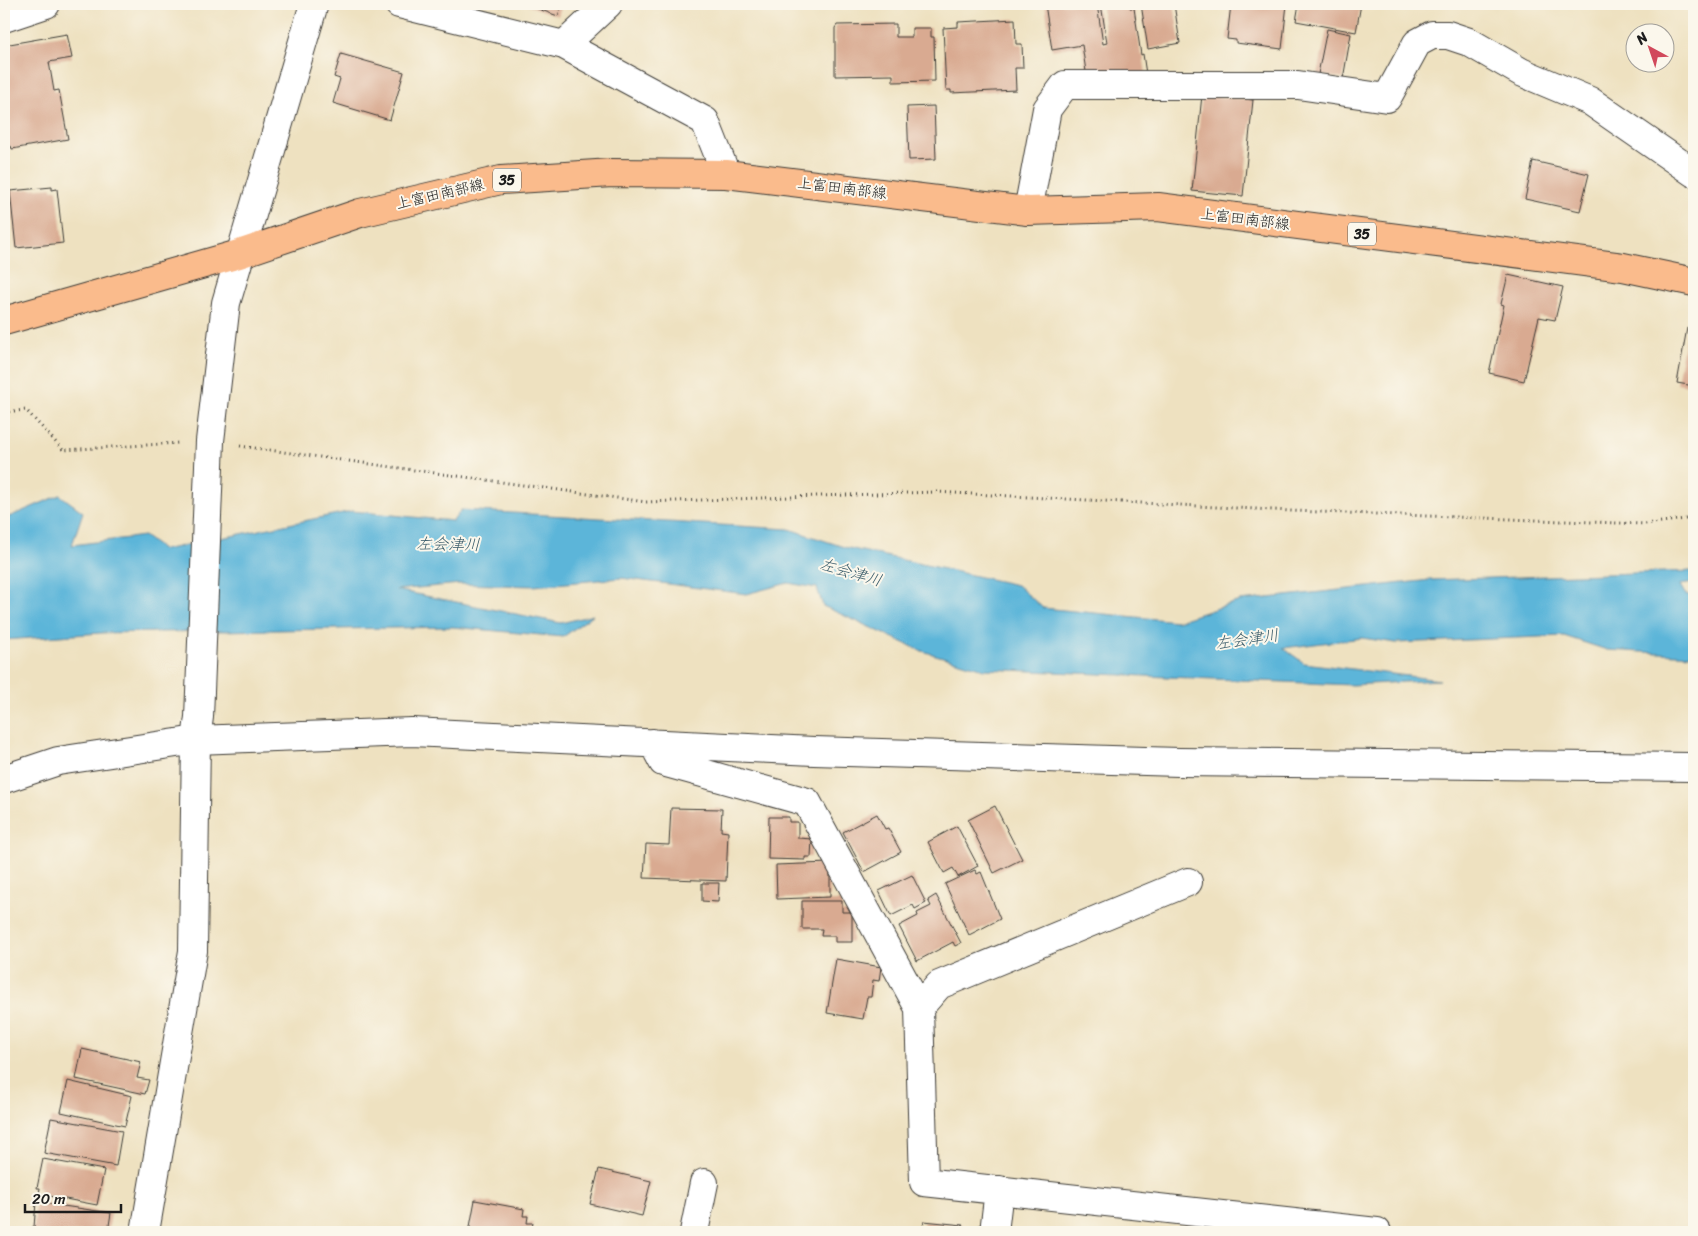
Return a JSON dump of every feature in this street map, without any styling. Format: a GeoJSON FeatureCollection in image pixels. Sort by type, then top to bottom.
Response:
{"type":"FeatureCollection","features":[{"type":"Feature","properties":{"kind":"main road","name":"上富田南部線"},"geometry":{"type":"LineString","coordinates":[[4,321],[239,254],[360,213],[501,180],[612,173],[726,174],[1028,211],[1158,208],[1623,267],[1694,282]]}},
{"type":"Feature","properties":{"kind":"street"},"geometry":{"type":"LineString","coordinates":[[4,18],[46,4]]}},
{"type":"Feature","properties":{"kind":"street"},"geometry":{"type":"LineString","coordinates":[[145,1232],[193,951],[197,729],[210,441],[226,303],[314,4]]}},
{"type":"Feature","properties":{"kind":"street"},"geometry":{"type":"LineString","coordinates":[[399,4],[564,45],[705,121],[726,174]]}},
{"type":"Feature","properties":{"kind":"street"},"geometry":{"type":"LineString","coordinates":[[564,45],[608,4]]}},
{"type":"Feature","properties":{"kind":"street"},"geometry":{"type":"LineString","coordinates":[[1028,211],[1047,109],[1065,85],[1298,85],[1387,98],[1417,43],[1432,35],[1448,35],[1469,42],[1521,72],[1590,101],[1694,173]]}},
{"type":"Feature","properties":{"kind":"street"},"geometry":{"type":"LineString","coordinates":[[4,779],[58,761],[197,729],[412,732],[824,751],[1179,762],[1694,766]]}},
{"type":"Feature","properties":{"kind":"street"},"geometry":{"type":"LineString","coordinates":[[652,743],[664,762],[807,802],[919,1008],[924,1182],[1377,1232]]}},
{"type":"Feature","properties":{"kind":"street"},"geometry":{"type":"LineString","coordinates":[[919,1008],[939,985],[1188,882]]}},
{"type":"Feature","properties":{"kind":"street"},"geometry":{"type":"LineString","coordinates":[[694,1232],[704,1183]]}},
{"type":"Feature","properties":{"kind":"street"},"geometry":{"type":"LineString","coordinates":[[994,1232],[999,1190]]}},
{"type":"Feature","properties":{"kind":"path"},"geometry":{"type":"LineString","coordinates":[[4,412],[26,410],[63,450],[210,441],[646,502],[934,492],[1292,511],[1615,523],[1645,524],[1694,518]]}},
{"type":"Feature","properties":{"kind":"water","name":"左会津川"},"geometry":{"type":"Polygon","coordinates":[[[60,495],[83,512],[72,545],[144,536],[163,550],[352,511],[453,521],[461,510],[789,529],[844,547],[1017,585],[1043,608],[1177,621],[1240,601],[1430,580],[1694,571],[1694,583],[1680,585],[1685,594],[1694,597],[1694,655],[1607,650],[1564,636],[1396,643],[1362,638],[1283,648],[1304,663],[1440,680],[1352,685],[984,669],[922,651],[823,606],[817,588],[788,583],[746,594],[621,578],[534,586],[460,584],[396,590],[561,623],[593,615],[563,637],[453,627],[101,633],[4,640],[4,519],[60,495]]]}},
{"type":"Feature","properties":{"kind":"building"},"geometry":{"type":"Polygon","coordinates":[[[524,4],[562,4],[558,16],[524,4]]]}},
{"type":"Feature","properties":{"kind":"building"},"geometry":{"type":"Polygon","coordinates":[[[1045,4],[1097,4],[1103,44],[1107,43],[1101,4],[1129,4],[1130,8],[1134,8],[1141,55],[1143,54],[1146,74],[1087,78],[1082,45],[1052,50],[1045,4]]]}},
{"type":"Feature","properties":{"kind":"building"},"geometry":{"type":"Polygon","coordinates":[[[1141,4],[1174,4],[1180,43],[1148,49],[1141,4]]]}},
{"type":"Feature","properties":{"kind":"building"},"geometry":{"type":"Polygon","coordinates":[[[1231,4],[1287,4],[1282,49],[1236,43],[1236,40],[1227,39],[1231,4]]]}},
{"type":"Feature","properties":{"kind":"building"},"geometry":{"type":"Polygon","coordinates":[[[1299,4],[1361,4],[1356,32],[1296,21],[1299,4]]]}},
{"type":"Feature","properties":{"kind":"building"},"geometry":{"type":"Polygon","coordinates":[[[1015,19],[1016,44],[1022,44],[1023,68],[1015,68],[1016,90],[951,93],[951,90],[946,90],[943,28],[958,27],[958,22],[1015,19]]]}},
{"type":"Feature","properties":{"kind":"building"},"geometry":{"type":"Polygon","coordinates":[[[896,24],[896,37],[912,37],[912,28],[931,28],[931,37],[934,37],[935,81],[893,82],[893,75],[835,76],[835,28],[837,25],[896,24]]]}},
{"type":"Feature","properties":{"kind":"building"},"geometry":{"type":"Polygon","coordinates":[[[1327,29],[1351,34],[1343,79],[1318,74],[1327,29]]]}},
{"type":"Feature","properties":{"kind":"building"},"geometry":{"type":"Polygon","coordinates":[[[67,34],[72,58],[49,62],[54,91],[59,90],[68,139],[12,149],[11,146],[4,147],[4,45],[67,34]]]}},
{"type":"Feature","properties":{"kind":"building"},"geometry":{"type":"Polygon","coordinates":[[[341,54],[404,72],[390,120],[333,103],[340,79],[334,77],[341,54]]]}},
{"type":"Feature","properties":{"kind":"building"},"geometry":{"type":"Polygon","coordinates":[[[1202,95],[1253,100],[1243,196],[1192,191],[1202,95]]]}},
{"type":"Feature","properties":{"kind":"building"},"geometry":{"type":"Polygon","coordinates":[[[934,106],[936,159],[909,160],[907,107],[934,106]]]}},
{"type":"Feature","properties":{"kind":"building"},"geometry":{"type":"Polygon","coordinates":[[[1533,161],[1589,174],[1580,211],[1525,199],[1533,161]]]}},
{"type":"Feature","properties":{"kind":"building"},"geometry":{"type":"Polygon","coordinates":[[[52,187],[52,190],[57,189],[63,243],[16,248],[10,191],[52,187]]]}},
{"type":"Feature","properties":{"kind":"building"},"geometry":{"type":"Polygon","coordinates":[[[1508,275],[1563,287],[1555,320],[1539,317],[1524,381],[1489,373],[1504,305],[1501,304],[1508,275]]]}},
{"type":"Feature","properties":{"kind":"building"},"geometry":{"type":"Polygon","coordinates":[[[1687,328],[1694,330],[1694,386],[1677,383],[1687,328]]]}},
{"type":"Feature","properties":{"kind":"building"},"geometry":{"type":"Polygon","coordinates":[[[995,806],[1022,859],[994,873],[968,820],[995,806]]]}},
{"type":"Feature","properties":{"kind":"building"},"geometry":{"type":"Polygon","coordinates":[[[671,808],[722,809],[721,831],[728,832],[726,881],[644,878],[646,844],[669,845],[671,808]]]}},
{"type":"Feature","properties":{"kind":"building"},"geometry":{"type":"Polygon","coordinates":[[[877,814],[885,829],[888,828],[901,852],[864,872],[843,832],[877,814]]]}},
{"type":"Feature","properties":{"kind":"building"},"geometry":{"type":"Polygon","coordinates":[[[769,817],[789,817],[789,822],[798,822],[798,838],[812,839],[811,857],[805,857],[805,860],[768,859],[769,817]]]}},
{"type":"Feature","properties":{"kind":"building"},"geometry":{"type":"Polygon","coordinates":[[[957,826],[978,866],[958,877],[953,868],[944,873],[928,842],[957,826]]]}},
{"type":"Feature","properties":{"kind":"building"},"geometry":{"type":"Polygon","coordinates":[[[830,863],[830,897],[777,899],[776,865],[830,863]]]}},
{"type":"Feature","properties":{"kind":"building"},"geometry":{"type":"Polygon","coordinates":[[[975,870],[977,874],[981,872],[1000,919],[969,935],[945,884],[975,870]]]}},
{"type":"Feature","properties":{"kind":"building"},"geometry":{"type":"Polygon","coordinates":[[[912,875],[926,903],[915,909],[913,905],[891,916],[879,891],[912,875]]]}},
{"type":"Feature","properties":{"kind":"building"},"geometry":{"type":"Polygon","coordinates":[[[702,883],[719,883],[718,902],[702,901],[702,883]]]}},
{"type":"Feature","properties":{"kind":"building"},"geometry":{"type":"Polygon","coordinates":[[[936,895],[961,943],[955,946],[953,942],[917,961],[899,926],[918,916],[917,913],[931,906],[928,900],[936,895]]]}},
{"type":"Feature","properties":{"kind":"building"},"geometry":{"type":"Polygon","coordinates":[[[802,901],[842,901],[842,912],[851,912],[852,915],[852,942],[835,942],[835,936],[821,936],[822,929],[802,929],[802,901]]]}},
{"type":"Feature","properties":{"kind":"building"},"geometry":{"type":"Polygon","coordinates":[[[836,959],[881,967],[879,981],[873,980],[871,997],[867,997],[863,1019],[827,1013],[836,959]]]}},
{"type":"Feature","properties":{"kind":"building"},"geometry":{"type":"Polygon","coordinates":[[[82,1049],[141,1062],[137,1078],[149,1080],[145,1094],[76,1079],[82,1049]]]}},
{"type":"Feature","properties":{"kind":"building"},"geometry":{"type":"Polygon","coordinates":[[[68,1081],[132,1096],[125,1126],[61,1112],[68,1081]]]}},
{"type":"Feature","properties":{"kind":"building"},"geometry":{"type":"Polygon","coordinates":[[[51,1118],[122,1131],[116,1166],[44,1153],[51,1118]]]}},
{"type":"Feature","properties":{"kind":"building"},"geometry":{"type":"Polygon","coordinates":[[[43,1159],[104,1170],[97,1205],[39,1194],[40,1188],[37,1188],[43,1159]]]}},
{"type":"Feature","properties":{"kind":"building"},"geometry":{"type":"Polygon","coordinates":[[[599,1169],[651,1181],[642,1216],[590,1204],[599,1169]]]}},
{"type":"Feature","properties":{"kind":"building"},"geometry":{"type":"Polygon","coordinates":[[[475,1200],[524,1209],[523,1216],[528,1216],[527,1223],[533,1223],[531,1232],[469,1232],[475,1200]]]}},
{"type":"Feature","properties":{"kind":"building"},"geometry":{"type":"Polygon","coordinates":[[[36,1202],[111,1213],[108,1232],[31,1232],[32,1227],[34,1227],[36,1202]]]}},
{"type":"Feature","properties":{"kind":"building"},"geometry":{"type":"Polygon","coordinates":[[[924,1221],[963,1225],[962,1232],[922,1232],[924,1221]]]}}]}
